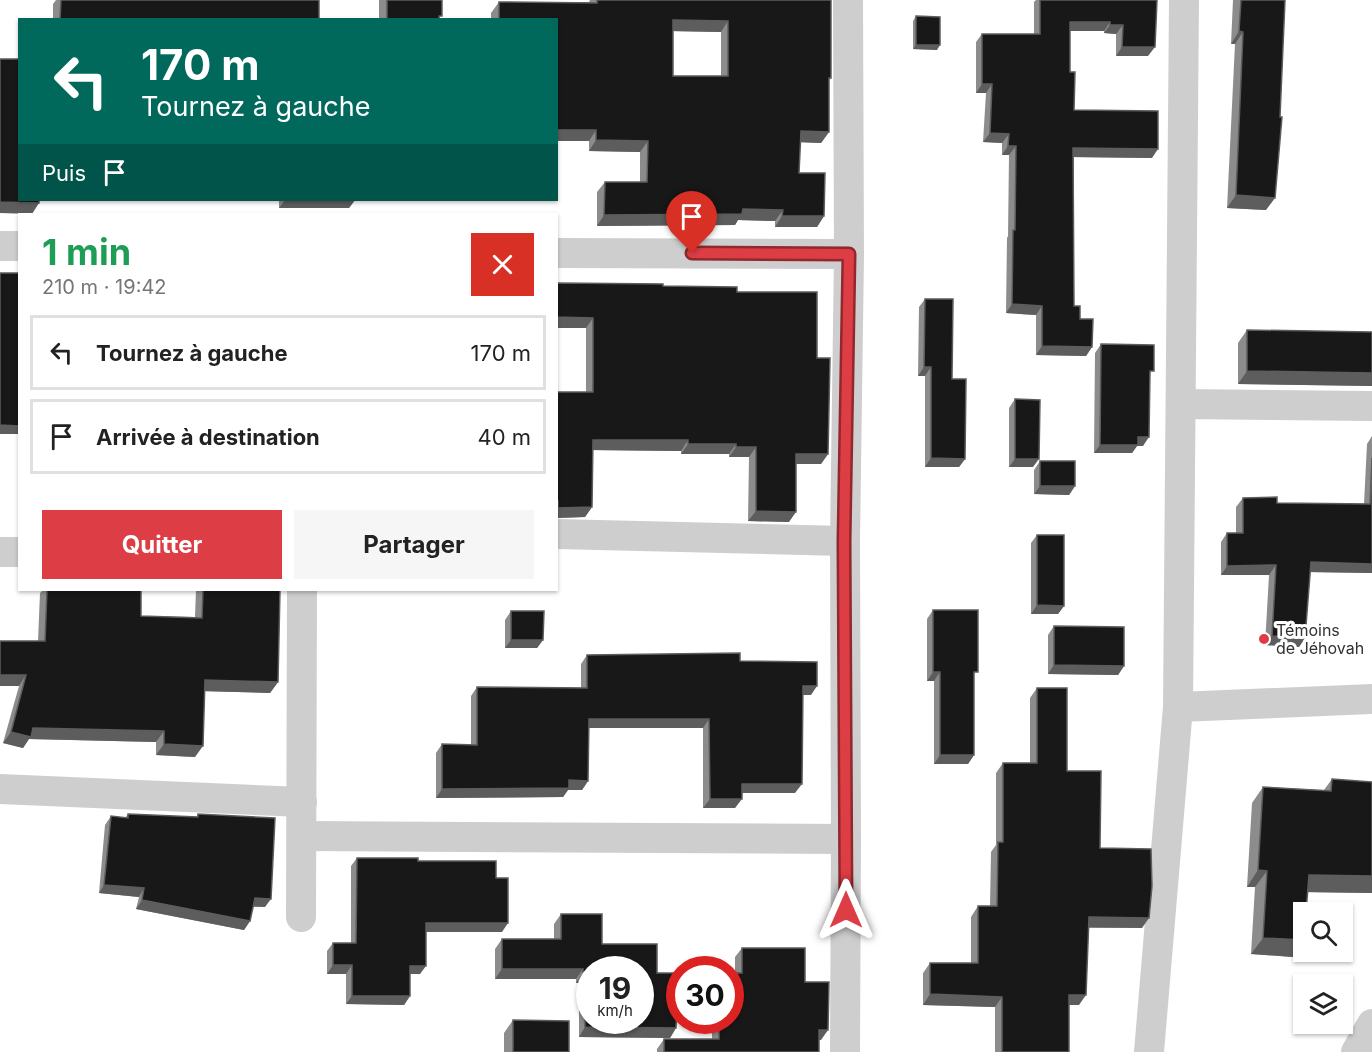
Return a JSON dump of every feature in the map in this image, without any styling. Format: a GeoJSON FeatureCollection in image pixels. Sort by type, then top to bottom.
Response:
{"type":"FeatureCollection","features":[{"type":"Feature","properties":{"kind":"street"},"geometry":{"type":"LineString","coordinates":[[845,1052],[844,541],[849,254],[848,0]]}},
{"type":"Feature","properties":{"kind":"street"},"geometry":{"type":"LineString","coordinates":[[1149,1052],[1178,707],[1184,0]]}},
{"type":"Feature","properties":{"kind":"street"},"geometry":{"type":"LineString","coordinates":[[0,246],[18,246]]}},
{"type":"Feature","properties":{"kind":"street"},"geometry":{"type":"LineString","coordinates":[[558,253],[849,254]]}},
{"type":"Feature","properties":{"kind":"street"},"geometry":{"type":"LineString","coordinates":[[1181,404],[1372,406]]}},
{"type":"Feature","properties":{"kind":"street"},"geometry":{"type":"LineString","coordinates":[[558,534],[844,541]]}},
{"type":"Feature","properties":{"kind":"street"},"geometry":{"type":"LineString","coordinates":[[0,552],[18,552]]}},
{"type":"Feature","properties":{"kind":"street"},"geometry":{"type":"LineString","coordinates":[[301,917],[302,591]]}},
{"type":"Feature","properties":{"kind":"street"},"geometry":{"type":"LineString","coordinates":[[1178,707],[1372,699]]}},
{"type":"Feature","properties":{"kind":"street"},"geometry":{"type":"LineString","coordinates":[[0,789],[302,802]]}},
{"type":"Feature","properties":{"kind":"street"},"geometry":{"type":"LineString","coordinates":[[302,836],[846,839]]}},
{"type":"Feature","properties":{"kind":"street"},"geometry":{"type":"LineString","coordinates":[[1356,1052],[1372,1024]]}},
{"type":"Feature","properties":{"kind":"building"},"geometry":{"type":"Polygon","coordinates":[[[61,0],[319,0],[319,18],[60,18],[61,0]]]}},
{"type":"Feature","properties":{"kind":"building"},"geometry":{"type":"Polygon","coordinates":[[[387,0],[442,0],[442,16],[439,18],[387,18],[387,0]]]}},
{"type":"Feature","properties":{"kind":"building"},"geometry":{"type":"Polygon","coordinates":[[[831,0],[829,132],[801,131],[799,173],[825,173],[824,216],[782,216],[783,210],[743,209],[742,214],[604,215],[605,182],[647,182],[648,141],[596,140],[596,130],[558,130],[558,18],[499,18],[499,2],[831,0]],[[673,20],[673,76],[728,76],[728,21],[673,20]]]}},
{"type":"Feature","properties":{"kind":"building"},"geometry":{"type":"Polygon","coordinates":[[[1040,0],[1157,0],[1155,47],[1122,47],[1123,25],[1110,25],[1110,22],[1070,22],[1070,72],[1075,72],[1074,110],[1158,111],[1158,149],[1073,148],[1074,306],[1080,306],[1080,319],[1093,319],[1092,347],[1042,346],[1042,306],[1012,304],[1016,146],[1008,146],[1009,134],[990,133],[992,84],[982,84],[982,34],[1040,34],[1040,0]]]}},
{"type":"Feature","properties":{"kind":"building"},"geometry":{"type":"Polygon","coordinates":[[[1241,0],[1285,0],[1280,117],[1282,117],[1275,198],[1236,195],[1243,32],[1239,31],[1241,0]]]}},
{"type":"Feature","properties":{"kind":"building"},"geometry":{"type":"Polygon","coordinates":[[[916,16],[940,17],[940,45],[916,45],[916,16]]]}},
{"type":"Feature","properties":{"kind":"building"},"geometry":{"type":"Polygon","coordinates":[[[0,59],[18,59],[18,201],[39,201],[39,203],[0,202],[0,59]]]}},
{"type":"Feature","properties":{"kind":"building"},"geometry":{"type":"Polygon","coordinates":[[[0,273],[18,273],[18,426],[0,425],[0,273]]]}},
{"type":"Feature","properties":{"kind":"building"},"geometry":{"type":"Polygon","coordinates":[[[558,283],[737,287],[737,292],[817,292],[817,358],[830,358],[828,454],[796,454],[796,512],[756,511],[756,447],[736,447],[736,444],[688,444],[688,440],[593,440],[592,507],[558,508],[558,392],[593,392],[593,318],[558,317],[558,283]]]}},
{"type":"Feature","properties":{"kind":"building"},"geometry":{"type":"Polygon","coordinates":[[[925,299],[953,299],[952,379],[966,379],[965,459],[931,458],[931,367],[924,367],[925,299]]]}},
{"type":"Feature","properties":{"kind":"building"},"geometry":{"type":"Polygon","coordinates":[[[1247,330],[1372,332],[1372,373],[1247,371],[1247,330]]]}},
{"type":"Feature","properties":{"kind":"building"},"geometry":{"type":"Polygon","coordinates":[[[1101,344],[1154,345],[1154,371],[1150,371],[1149,437],[1138,437],[1138,445],[1100,445],[1101,344]]]}},
{"type":"Feature","properties":{"kind":"building"},"geometry":{"type":"Polygon","coordinates":[[[1015,399],[1040,400],[1039,459],[1015,459],[1015,399]]]}},
{"type":"Feature","properties":{"kind":"building"},"geometry":{"type":"Polygon","coordinates":[[[1372,458],[1372,564],[1311,562],[1305,638],[1272,636],[1276,565],[1227,566],[1227,533],[1243,533],[1243,498],[1277,497],[1277,503],[1370,504],[1372,458]]]}},
{"type":"Feature","properties":{"kind":"building"},"geometry":{"type":"Polygon","coordinates":[[[1040,461],[1075,461],[1075,486],[1040,486],[1040,461]]]}},
{"type":"Feature","properties":{"kind":"building"},"geometry":{"type":"Polygon","coordinates":[[[1037,535],[1064,535],[1064,606],[1037,605],[1037,535]]]}},
{"type":"Feature","properties":{"kind":"building"},"geometry":{"type":"Polygon","coordinates":[[[47,591],[141,591],[141,616],[202,618],[203,591],[280,591],[278,682],[205,680],[203,746],[164,744],[164,731],[33,728],[31,737],[11,732],[26,675],[0,675],[0,641],[45,641],[47,591]]]}},
{"type":"Feature","properties":{"kind":"building"},"geometry":{"type":"Polygon","coordinates":[[[933,610],[978,610],[978,672],[974,672],[974,755],[940,755],[940,672],[933,672],[933,610]]]}},
{"type":"Feature","properties":{"kind":"building"},"geometry":{"type":"Polygon","coordinates":[[[511,611],[544,611],[543,640],[511,640],[511,611]]]}},
{"type":"Feature","properties":{"kind":"building"},"geometry":{"type":"Polygon","coordinates":[[[1054,626],[1124,627],[1124,666],[1054,665],[1054,626]]]}},
{"type":"Feature","properties":{"kind":"building"},"geometry":{"type":"Polygon","coordinates":[[[740,653],[740,661],[817,662],[817,686],[803,686],[802,784],[742,784],[742,799],[710,799],[709,719],[589,719],[588,781],[569,780],[569,788],[442,789],[442,744],[477,745],[477,687],[587,688],[587,655],[740,653]]]}},
{"type":"Feature","properties":{"kind":"building"},"geometry":{"type":"Polygon","coordinates":[[[1037,688],[1067,688],[1067,771],[1101,771],[1100,848],[1151,849],[1152,886],[1149,918],[1089,917],[1086,995],[1069,995],[1069,1052],[1002,1052],[1002,997],[930,994],[930,963],[978,963],[978,906],[997,906],[998,842],[1003,842],[1003,763],[1037,763],[1037,688]]]}},
{"type":"Feature","properties":{"kind":"building"},"geometry":{"type":"Polygon","coordinates":[[[1332,779],[1372,782],[1372,876],[1309,875],[1307,902],[1293,902],[1293,939],[1263,938],[1267,871],[1258,870],[1263,787],[1331,791],[1332,779]]]}},
{"type":"Feature","properties":{"kind":"building"},"geometry":{"type":"Polygon","coordinates":[[[128,814],[198,817],[198,814],[275,818],[271,899],[255,898],[250,921],[142,900],[144,888],[104,885],[111,816],[128,818],[128,814]]]}},
{"type":"Feature","properties":{"kind":"building"},"geometry":{"type":"Polygon","coordinates":[[[357,858],[496,861],[496,878],[508,878],[508,923],[426,923],[426,966],[410,966],[410,996],[352,996],[352,965],[333,965],[333,943],[356,943],[357,858]]]}},
{"type":"Feature","properties":{"kind":"building"},"geometry":{"type":"Polygon","coordinates":[[[561,914],[602,914],[602,944],[657,944],[657,973],[666,973],[666,1028],[654,1028],[654,956],[576,956],[576,969],[502,969],[502,939],[561,939],[561,914]]]}},
{"type":"Feature","properties":{"kind":"building"},"geometry":{"type":"Polygon","coordinates":[[[742,948],[805,948],[805,982],[829,982],[828,1030],[819,1030],[819,1052],[664,1052],[664,1039],[719,1039],[719,1034],[744,1034],[744,956],[742,956],[742,948]]]}},
{"type":"Feature","properties":{"kind":"building"},"geometry":{"type":"Polygon","coordinates":[[[513,1020],[569,1021],[569,1052],[513,1052],[513,1020]]]}},
{"type":"Feature","properties":{"kind":"place","name":"Témoins de Jéhovah"},"geometry":{"type":"Point","coordinates":[1264,639]}},
{"type":"Feature","properties":{"kind":"route"},"geometry":{"type":"LineString","coordinates":[[692,253],[849,254],[844,541],[846,910]]}}]}
